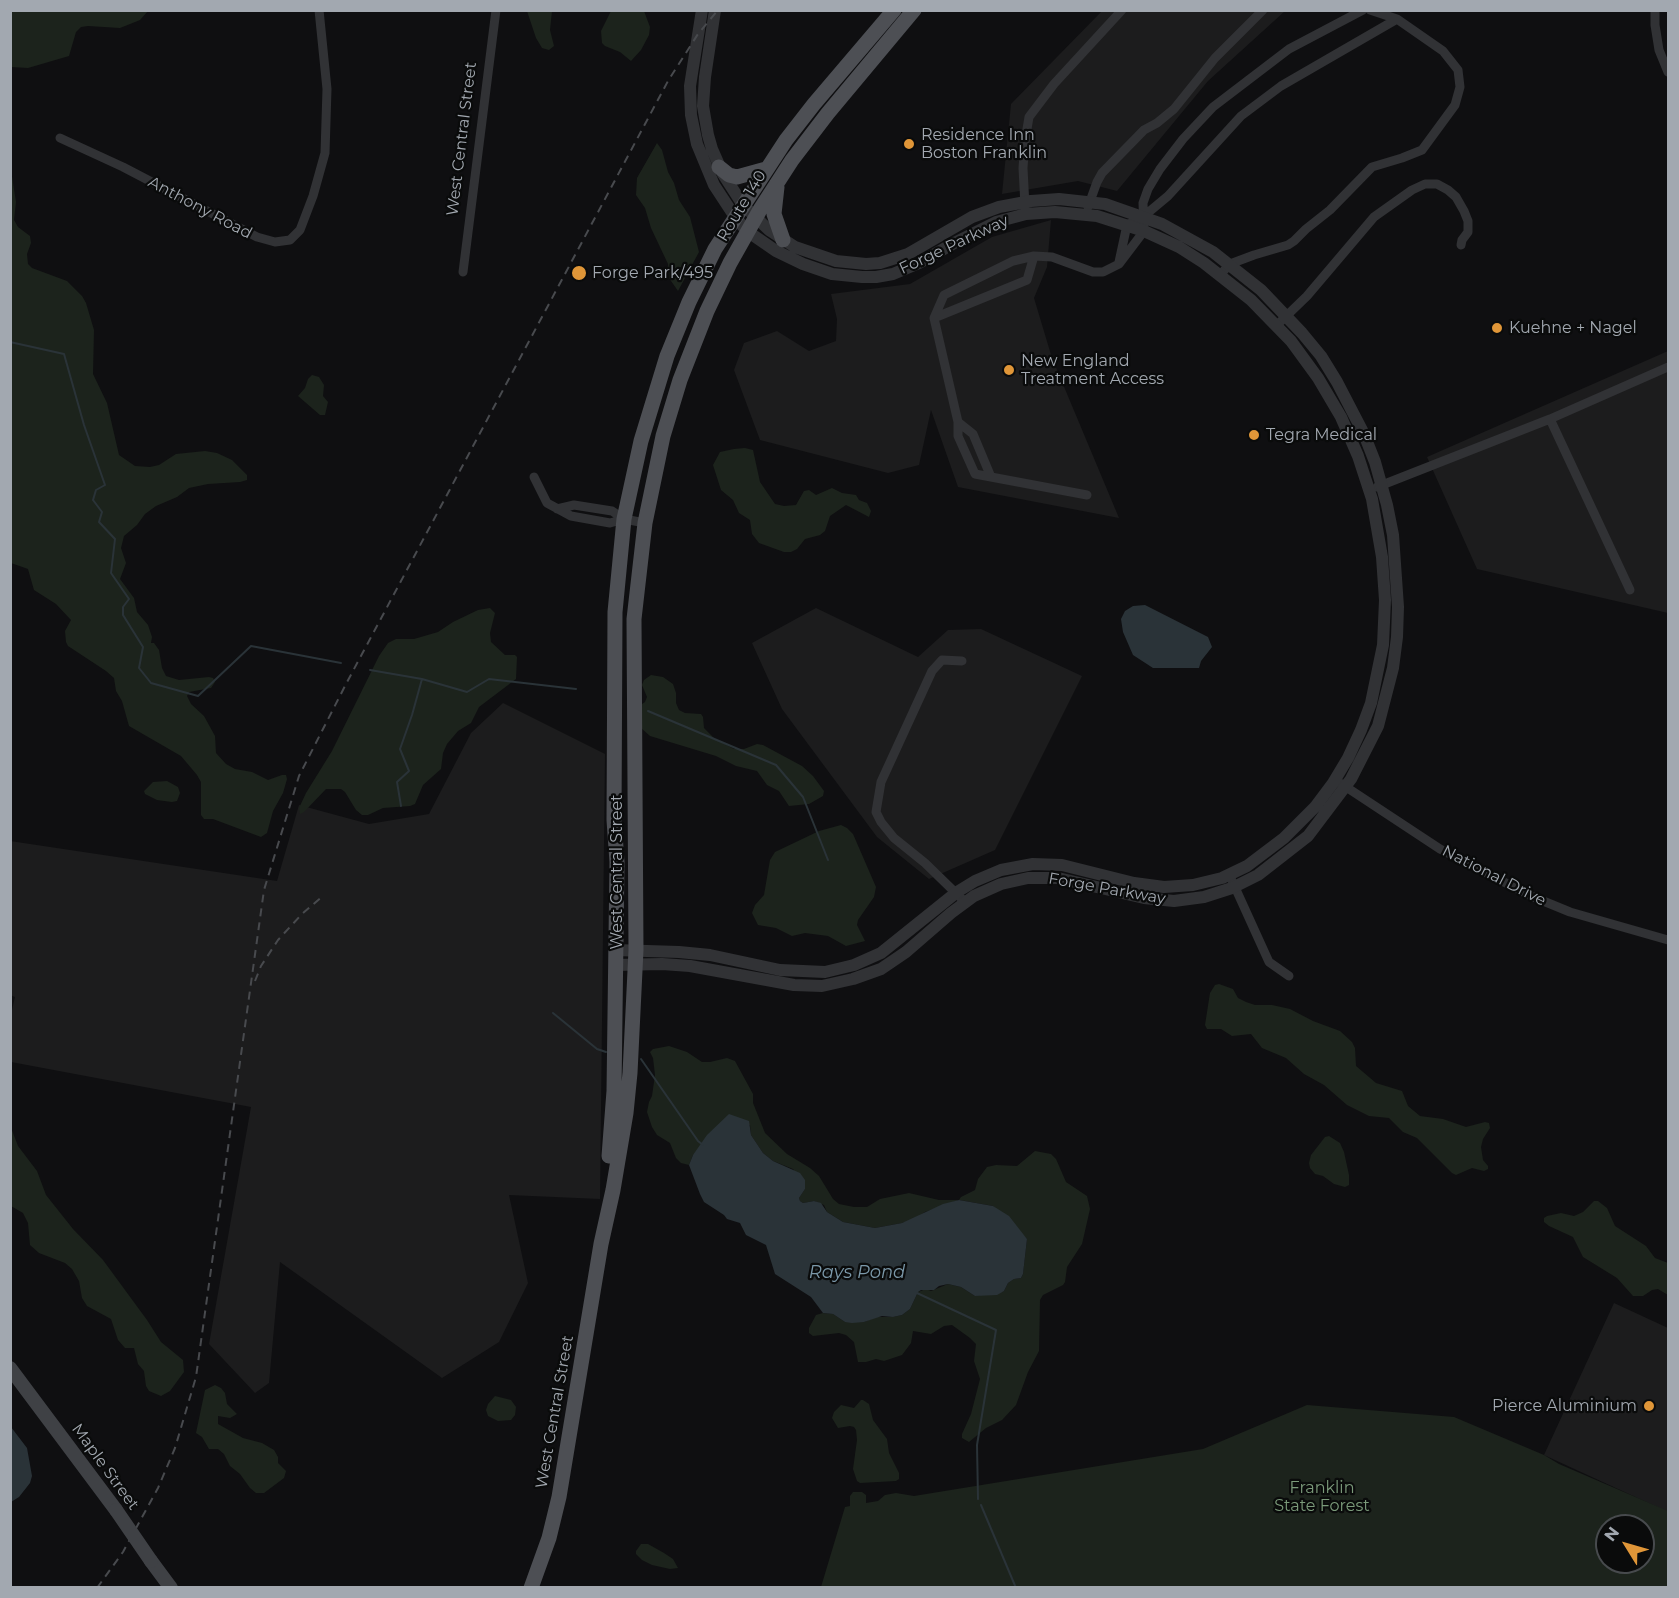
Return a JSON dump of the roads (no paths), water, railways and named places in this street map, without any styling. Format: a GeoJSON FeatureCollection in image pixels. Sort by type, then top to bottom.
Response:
{"type":"FeatureCollection","features":[{"type":"Feature","properties":{"kind":"main road","name":"Route 140"},"geometry":{"type":"LineString","coordinates":[[624,519],[641,441],[667,357],[705,268],[766,169],[814,104],[894,10]]}},
{"type":"Feature","properties":{"kind":"main road","name":"Route 140"},"geometry":{"type":"LineString","coordinates":[[645,523],[663,436],[680,380],[707,311],[751,224],[780,178],[828,113],[914,10]]}},
{"type":"Feature","properties":{"kind":"main road"},"geometry":{"type":"LineString","coordinates":[[719,167],[729,175],[737,177],[766,169]]}},
{"type":"Feature","properties":{"kind":"main road"},"geometry":{"type":"LineString","coordinates":[[780,178],[774,214],[783,240]]}},
{"type":"Feature","properties":{"kind":"main road","name":"West Central Street"},"geometry":{"type":"LineString","coordinates":[[602,1239],[614,1091],[615,622],[624,519]]}},
{"type":"Feature","properties":{"kind":"main road","name":"West Central Street"},"geometry":{"type":"LineString","coordinates":[[531,1587],[549,1538],[559,1497],[602,1239],[626,1113],[635,958],[634,620],[645,523]]}},
{"type":"Feature","properties":{"kind":"main road","name":"Maple Street"},"geometry":{"type":"LineString","coordinates":[[10,1368],[171,1587]]}},
{"type":"Feature","properties":{"kind":"street","name":"Anthony Road"},"geometry":{"type":"LineString","coordinates":[[60,138],[123,167],[257,237],[275,242],[290,240],[300,230],[325,153],[327,89],[319,10]]}},
{"type":"Feature","properties":{"kind":"street","name":"West Central Street"},"geometry":{"type":"LineString","coordinates":[[463,272],[496,10]]}},
{"type":"Feature","properties":{"kind":"street","name":"Forge Parkway"},"geometry":{"type":"LineString","coordinates":[[615,957],[690,966],[794,985],[822,986],[853,980],[881,969],[906,952],[975,880],[1001,870],[1033,864],[1062,865],[1134,883],[1164,887],[1232,880],[1284,838],[1340,783],[1378,726],[1393,668],[1397,637],[1398,607],[1393,535],[1382,486],[1364,434],[1321,356],[1287,316],[1230,264],[1189,237],[1144,216],[1105,204],[1059,199],[1025,208],[905,269],[876,277],[846,276],[817,270],[776,251],[739,211],[719,194],[704,165],[693,129],[690,100],[690,86],[702,10]]}},
{"type":"Feature","properties":{"kind":"street","name":"Forge Parkway"},"geometry":{"type":"LineString","coordinates":[[715,10],[703,106],[708,135],[719,167],[739,211]]}},
{"type":"Feature","properties":{"kind":"street"},"geometry":{"type":"LineString","coordinates":[[1025,208],[1023,168],[1029,117],[1054,84],[1122,10]]}},
{"type":"Feature","properties":{"kind":"street"},"geometry":{"type":"LineString","coordinates":[[1087,215],[1089,202],[1102,173],[1143,130],[1157,123],[1174,109],[1215,58],[1263,10]]}},
{"type":"Feature","properties":{"kind":"street"},"geometry":{"type":"LineString","coordinates":[[1087,495],[975,474],[958,436],[958,422],[934,318],[944,295],[1013,261],[1034,256],[1052,257],[1093,272],[1103,272],[1119,264],[1144,231],[1143,203],[1148,189],[1183,139],[1213,107],[1289,49],[1363,10]]}},
{"type":"Feature","properties":{"kind":"street"},"geometry":{"type":"LineString","coordinates":[[1220,275],[1230,264],[1294,241],[1306,228],[1330,210],[1372,167],[1422,150],[1455,105],[1460,87],[1458,70],[1443,51],[1396,19],[1370,10]]}},
{"type":"Feature","properties":{"kind":"street"},"geometry":{"type":"LineString","coordinates":[[1655,10],[1659,50],[1668,72]]}},
{"type":"Feature","properties":{"kind":"street"},"geometry":{"type":"LineString","coordinates":[[1119,264],[1127,225],[1144,216],[1168,195],[1241,116],[1281,86],[1396,19]]}},
{"type":"Feature","properties":{"kind":"street"},"geometry":{"type":"LineString","coordinates":[[1277,325],[1307,296],[1374,217],[1425,184],[1437,184],[1448,190],[1460,204],[1468,221],[1468,232],[1461,245]]}},
{"type":"Feature","properties":{"kind":"street","name":"Forge Parkway"},"geometry":{"type":"LineString","coordinates":[[751,224],[808,252],[836,261],[866,264],[880,263],[908,254],[972,217],[999,207],[1097,216],[1144,231],[1179,247],[1251,300],[1277,325],[1318,378],[1341,417],[1358,456],[1369,490],[1382,557],[1385,600],[1383,645],[1371,703],[1340,783]]}},
{"type":"Feature","properties":{"kind":"street"},"geometry":{"type":"LineString","coordinates":[[934,318],[1027,280],[1034,256]]}},
{"type":"Feature","properties":{"kind":"street"},"geometry":{"type":"LineString","coordinates":[[1369,490],[1550,419],[1668,367]]}},
{"type":"Feature","properties":{"kind":"street"},"geometry":{"type":"LineString","coordinates":[[1550,419],[1630,590]]}},
{"type":"Feature","properties":{"kind":"street"},"geometry":{"type":"LineString","coordinates":[[958,422],[973,434],[991,477]]}},
{"type":"Feature","properties":{"kind":"street"},"geometry":{"type":"LineString","coordinates":[[534,477],[547,503],[571,516],[610,523],[624,519],[645,523]]}},
{"type":"Feature","properties":{"kind":"street"},"geometry":{"type":"LineString","coordinates":[[961,897],[894,838],[880,822],[876,812],[876,803],[880,782],[932,671],[942,660],[962,661]]}},
{"type":"Feature","properties":{"kind":"street","name":"National Drive"},"geometry":{"type":"LineString","coordinates":[[1340,783],[1440,849],[1530,896],[1581,916],[1668,940]]}},
{"type":"Feature","properties":{"kind":"street"},"geometry":{"type":"LineString","coordinates":[[1232,880],[1269,962],[1289,976]]}},
{"type":"Feature","properties":{"kind":"water"},"geometry":{"type":"Polygon","coordinates":[[[1145,605],[1208,637],[1212,647],[1201,661],[1199,668],[1153,668],[1133,655],[1123,632],[1121,619],[1125,611],[1133,606],[1145,605]]]}},
{"type":"Feature","properties":{"kind":"water","name":"Rays Pond"},"geometry":{"type":"Polygon","coordinates":[[[729,1114],[749,1121],[751,1135],[763,1153],[773,1161],[800,1173],[805,1180],[805,1189],[799,1198],[800,1201],[821,1203],[827,1212],[843,1222],[875,1228],[902,1223],[943,1204],[959,1200],[993,1206],[1009,1216],[1027,1239],[1021,1278],[1008,1283],[1004,1291],[997,1295],[975,1296],[961,1287],[948,1284],[934,1290],[921,1290],[910,1309],[902,1315],[893,1317],[882,1316],[852,1323],[845,1322],[833,1314],[823,1313],[811,1297],[775,1274],[766,1245],[746,1235],[740,1223],[727,1219],[704,1202],[700,1194],[689,1165],[707,1135],[729,1114]]]}},
{"type":"Feature","properties":{"kind":"water"},"geometry":{"type":"Polygon","coordinates":[[[11,1427],[27,1448],[32,1476],[30,1483],[19,1497],[11,1502],[11,1427]]]}},
{"type":"Feature","properties":{"kind":"waterway"},"geometry":{"type":"LineString","coordinates":[[10,342],[64,354],[84,425],[105,485],[96,490],[93,500],[102,512],[99,522],[115,539],[111,573],[129,599],[123,607],[123,615],[143,647],[139,668],[151,683],[198,696],[251,646],[341,663]]}},
{"type":"Feature","properties":{"kind":"waterway"},"geometry":{"type":"LineString","coordinates":[[370,670],[422,679],[467,692],[489,679],[576,689]]}},
{"type":"Feature","properties":{"kind":"waterway"},"geometry":{"type":"LineString","coordinates":[[401,806],[397,782],[409,771],[400,749],[422,679]]}},
{"type":"Feature","properties":{"kind":"waterway"},"geometry":{"type":"LineString","coordinates":[[648,711],[776,765],[803,797],[828,860]]}},
{"type":"Feature","properties":{"kind":"waterway"},"geometry":{"type":"LineString","coordinates":[[553,1013],[597,1049],[606,1052]]}},
{"type":"Feature","properties":{"kind":"waterway"},"geometry":{"type":"LineString","coordinates":[[641,1059],[703,1145]]}},
{"type":"Feature","properties":{"kind":"waterway"},"geometry":{"type":"LineString","coordinates":[[917,1293],[996,1330],[977,1445],[978,1499]]}},
{"type":"Feature","properties":{"kind":"waterway"},"geometry":{"type":"LineString","coordinates":[[981,1505],[1016,1588]]}},
{"type":"Feature","properties":{"kind":"railway"},"geometry":{"type":"LineString","coordinates":[[97,1588],[123,1552],[158,1488],[175,1448],[196,1377],[264,890],[299,776],[668,81],[698,34],[718,10]]}},
{"type":"Feature","properties":{"kind":"railway"},"geometry":{"type":"LineString","coordinates":[[255,981],[261,966],[278,940],[302,914],[324,895]]}},
{"type":"Feature","properties":{"kind":"place","name":"Residence Inn Boston Franklin"},"geometry":{"type":"Point","coordinates":[909,144]}},
{"type":"Feature","properties":{"kind":"place","name":"Forge Park/495"},"geometry":{"type":"Point","coordinates":[579,273]}},
{"type":"Feature","properties":{"kind":"place","name":"Kuehne + Nagel"},"geometry":{"type":"Point","coordinates":[1497,328]}},
{"type":"Feature","properties":{"kind":"place","name":"New England Treatment Access"},"geometry":{"type":"Point","coordinates":[1009,370]}},
{"type":"Feature","properties":{"kind":"place","name":"Tegra Medical"},"geometry":{"type":"Point","coordinates":[1254,435]}},
{"type":"Feature","properties":{"kind":"place","name":"Pierce Aluminium"},"geometry":{"type":"Point","coordinates":[1649,1406]}},
{"type":"Feature","properties":{"kind":"park label","name":"Franklin State Forest"},"geometry":{"type":"Point","coordinates":[1322,1497]}}]}
